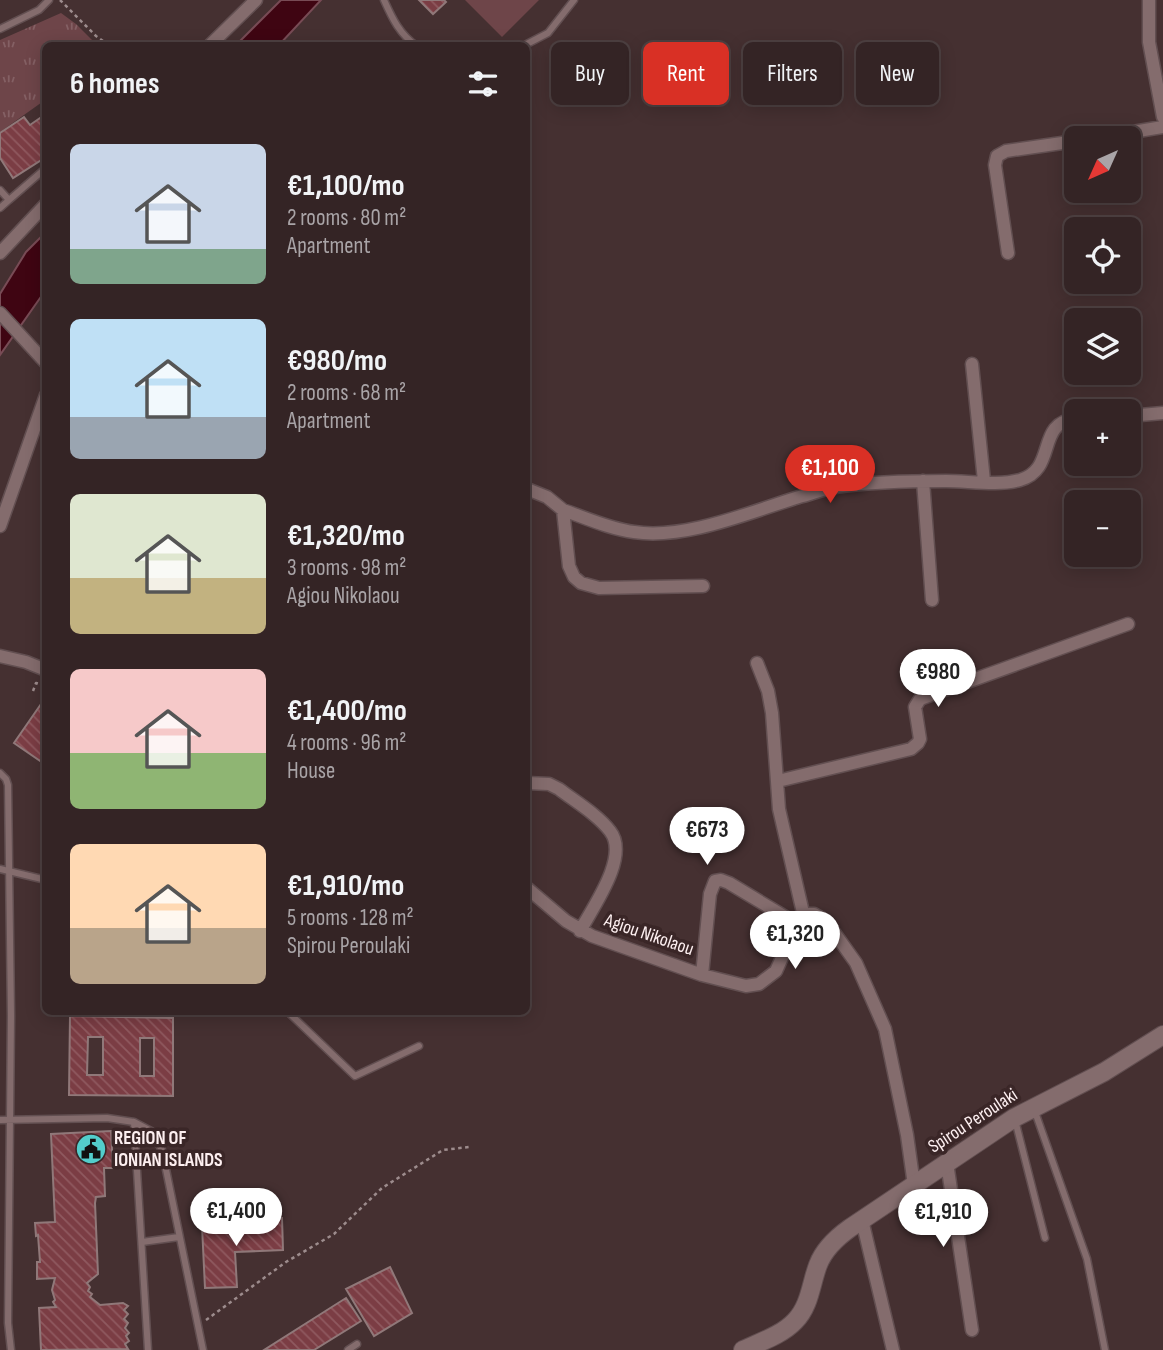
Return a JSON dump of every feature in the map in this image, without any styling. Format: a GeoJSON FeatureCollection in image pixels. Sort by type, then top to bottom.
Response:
{"type":"FeatureCollection","features":[{"type":"Feature","properties":{"kind":"street"},"geometry":{"type":"LineString","coordinates":[[213,42],[256,0]]}},
{"type":"Feature","properties":{"kind":"street"},"geometry":{"type":"LineString","coordinates":[[1149,0],[1149,42],[1163,117]]}},
{"type":"Feature","properties":{"kind":"street"},"geometry":{"type":"LineString","coordinates":[[1141,131],[1163,127]]}},
{"type":"Feature","properties":{"kind":"street"},"geometry":{"type":"LineString","coordinates":[[1008,253],[995,165],[997,156],[1006,151],[1064,143]]}},
{"type":"Feature","properties":{"kind":"street"},"geometry":{"type":"LineString","coordinates":[[0,253],[42,208]]}},
{"type":"Feature","properties":{"kind":"street"},"geometry":{"type":"LineString","coordinates":[[0,313],[42,358]]}},
{"type":"Feature","properties":{"kind":"street"},"geometry":{"type":"LineString","coordinates":[[972,364],[984,481]]}},
{"type":"Feature","properties":{"kind":"street"},"geometry":{"type":"LineString","coordinates":[[0,526],[42,413]]}},
{"type":"Feature","properties":{"kind":"street"},"geometry":{"type":"LineString","coordinates":[[1141,415],[1163,413]]}},
{"type":"Feature","properties":{"kind":"street"},"geometry":{"type":"LineString","coordinates":[[530,490],[547,497],[563,510],[614,527],[657,534],[708,524],[832,487],[923,481],[1018,481],[1036,472],[1042,464],[1051,435],[1056,426],[1064,422]]}},
{"type":"Feature","properties":{"kind":"street"},"geometry":{"type":"LineString","coordinates":[[923,481],[932,600]]}},
{"type":"Feature","properties":{"kind":"street"},"geometry":{"type":"LineString","coordinates":[[563,510],[569,566],[574,577],[581,583],[599,587],[703,586]]}},
{"type":"Feature","properties":{"kind":"street"},"geometry":{"type":"LineString","coordinates":[[778,781],[911,749],[920,739],[915,711],[920,699],[1128,624]]}},
{"type":"Feature","properties":{"kind":"street"},"geometry":{"type":"LineString","coordinates":[[0,656],[42,668]]}},
{"type":"Feature","properties":{"kind":"street"},"geometry":{"type":"LineString","coordinates":[[757,663],[768,691],[772,713],[779,809],[801,920]]}},
{"type":"Feature","properties":{"kind":"street"},"geometry":{"type":"LineString","coordinates":[[530,784],[549,784],[559,789],[612,833],[617,849],[615,864],[580,931]]}},
{"type":"Feature","properties":{"kind":"street"},"geometry":{"type":"LineString","coordinates":[[702,975],[710,894],[715,881],[729,883],[801,920]]}},
{"type":"Feature","properties":{"kind":"street","name":"Agiou Nikolaou"},"geometry":{"type":"LineString","coordinates":[[530,890],[580,931],[702,975],[740,985],[759,984],[779,966],[801,920]]}},
{"type":"Feature","properties":{"kind":"street"},"geometry":{"type":"LineString","coordinates":[[801,920],[814,914],[826,921],[856,962],[869,989],[890,1046],[914,1185]]}},
{"type":"Feature","properties":{"kind":"street","name":"Spirou Peroulaki"},"geometry":{"type":"LineString","coordinates":[[743,1350],[782,1331],[796,1320],[805,1308],[818,1262],[831,1242],[1014,1118],[1104,1072],[1163,1035]]}},
{"type":"Feature","properties":{"kind":"street"},"geometry":{"type":"LineString","coordinates":[[947,1163],[972,1330]]}},
{"type":"Feature","properties":{"kind":"street"},"geometry":{"type":"LineString","coordinates":[[862,1220],[892,1350]]}},
{"type":"Feature","properties":{"kind":"lane"},"geometry":{"type":"LineString","coordinates":[[0,29],[38,10],[49,0]]}},
{"type":"Feature","properties":{"kind":"lane"},"geometry":{"type":"LineString","coordinates":[[384,0],[393,21],[411,42]]}},
{"type":"Feature","properties":{"kind":"lane"},"geometry":{"type":"LineString","coordinates":[[530,43],[548,33],[574,0]]}},
{"type":"Feature","properties":{"kind":"lane"},"geometry":{"type":"LineString","coordinates":[[0,208],[42,171]]}},
{"type":"Feature","properties":{"kind":"lane"},"geometry":{"type":"LineString","coordinates":[[0,190],[9,200]]}},
{"type":"Feature","properties":{"kind":"lane"},"geometry":{"type":"LineString","coordinates":[[0,773],[8,785],[11,1119],[8,1323],[11,1350]]}},
{"type":"Feature","properties":{"kind":"lane"},"geometry":{"type":"LineString","coordinates":[[0,869],[42,879]]}},
{"type":"Feature","properties":{"kind":"lane"},"geometry":{"type":"LineString","coordinates":[[291,1015],[355,1076],[419,1046]]}},
{"type":"Feature","properties":{"kind":"lane"},"geometry":{"type":"LineString","coordinates":[[1033,1107],[1087,1259],[1105,1350]]}},
{"type":"Feature","properties":{"kind":"lane"},"geometry":{"type":"LineString","coordinates":[[0,1120],[107,1118],[134,1122],[150,1131],[162,1150],[203,1350]]}},
{"type":"Feature","properties":{"kind":"lane"},"geometry":{"type":"LineString","coordinates":[[1014,1118],[1045,1238]]}},
{"type":"Feature","properties":{"kind":"lane"},"geometry":{"type":"LineString","coordinates":[[134,1122],[148,1350]]}},
{"type":"Feature","properties":{"kind":"lane"},"geometry":{"type":"LineString","coordinates":[[142,1242],[179,1237]]}},
{"type":"Feature","properties":{"kind":"lane"},"geometry":{"type":"LineString","coordinates":[[348,1350],[357,1344]]}},
{"type":"Feature","properties":{"kind":"path"},"geometry":{"type":"LineString","coordinates":[[60,0],[104,42]]}},
{"type":"Feature","properties":{"kind":"path"},"geometry":{"type":"LineString","coordinates":[[33,691],[36,683],[42,685]]}},
{"type":"Feature","properties":{"kind":"path"},"geometry":{"type":"LineString","coordinates":[[198,1326],[286,1262],[334,1234],[374,1194],[392,1182],[443,1150],[469,1147]]}},
{"type":"Feature","properties":{"kind":"green space"},"geometry":{"type":"Polygon","coordinates":[[[465,0],[539,0],[502,37],[465,0]]]}},
{"type":"Feature","properties":{"kind":"green space"},"geometry":{"type":"Polygon","coordinates":[[[61,13],[94,42],[42,42],[42,102],[0,132],[0,40],[61,13]]]}},
{"type":"Feature","properties":{"kind":"shaded area"},"geometry":{"type":"Polygon","coordinates":[[[281,0],[321,0],[282,42],[239,42],[281,0]]]}},
{"type":"Feature","properties":{"kind":"shaded area"},"geometry":{"type":"Polygon","coordinates":[[[42,236],[42,295],[0,355],[0,294],[26,252],[42,236]]]}},
{"type":"Feature","properties":{"kind":"building"},"geometry":{"type":"Polygon","coordinates":[[[419,0],[444,0],[446,2],[433,14],[419,0]]]}},
{"type":"Feature","properties":{"kind":"building"},"geometry":{"type":"Polygon","coordinates":[[[24,117],[30,125],[42,117],[42,160],[13,178],[0,158],[0,133],[24,117]]]}},
{"type":"Feature","properties":{"kind":"building"},"geometry":{"type":"Polygon","coordinates":[[[41,704],[42,705],[42,762],[14,743],[41,704]]]}},
{"type":"Feature","properties":{"kind":"building"},"geometry":{"type":"Polygon","coordinates":[[[142,1015],[173,1015],[173,1018],[142,1015]]]}},
{"type":"Feature","properties":{"kind":"building"},"geometry":{"type":"Polygon","coordinates":[[[70,1016],[173,1018],[173,1096],[69,1095],[70,1016]],[[88,1037],[87,1075],[103,1075],[103,1037],[88,1037]],[[140,1038],[140,1076],[154,1076],[154,1038],[140,1038]]]}},
{"type":"Feature","properties":{"kind":"building"},"geometry":{"type":"Polygon","coordinates":[[[111,1131],[113,1168],[104,1168],[105,1196],[96,1197],[95,1203],[98,1274],[87,1283],[90,1287],[88,1291],[92,1294],[90,1297],[100,1305],[123,1303],[128,1306],[124,1310],[128,1314],[124,1319],[128,1323],[125,1328],[129,1333],[126,1336],[129,1341],[125,1344],[128,1349],[41,1350],[39,1308],[56,1307],[52,1290],[55,1278],[37,1279],[37,1262],[40,1262],[35,1223],[55,1222],[51,1134],[111,1131]]]}},
{"type":"Feature","properties":{"kind":"building"},"geometry":{"type":"Polygon","coordinates":[[[282,1218],[283,1250],[235,1252],[237,1287],[205,1288],[202,1226],[240,1224],[241,1229],[254,1229],[253,1220],[282,1218]]]}},
{"type":"Feature","properties":{"kind":"building"},"geometry":{"type":"Polygon","coordinates":[[[390,1267],[412,1313],[374,1336],[346,1289],[390,1267]]]}},
{"type":"Feature","properties":{"kind":"building"},"geometry":{"type":"Polygon","coordinates":[[[346,1298],[361,1321],[314,1350],[264,1350],[346,1298]]]}},
{"type":"Feature","properties":{"kind":"place","name":"REGION OF IONIAN ISLANDS"},"geometry":{"type":"Point","coordinates":[91,1149]}}]}
